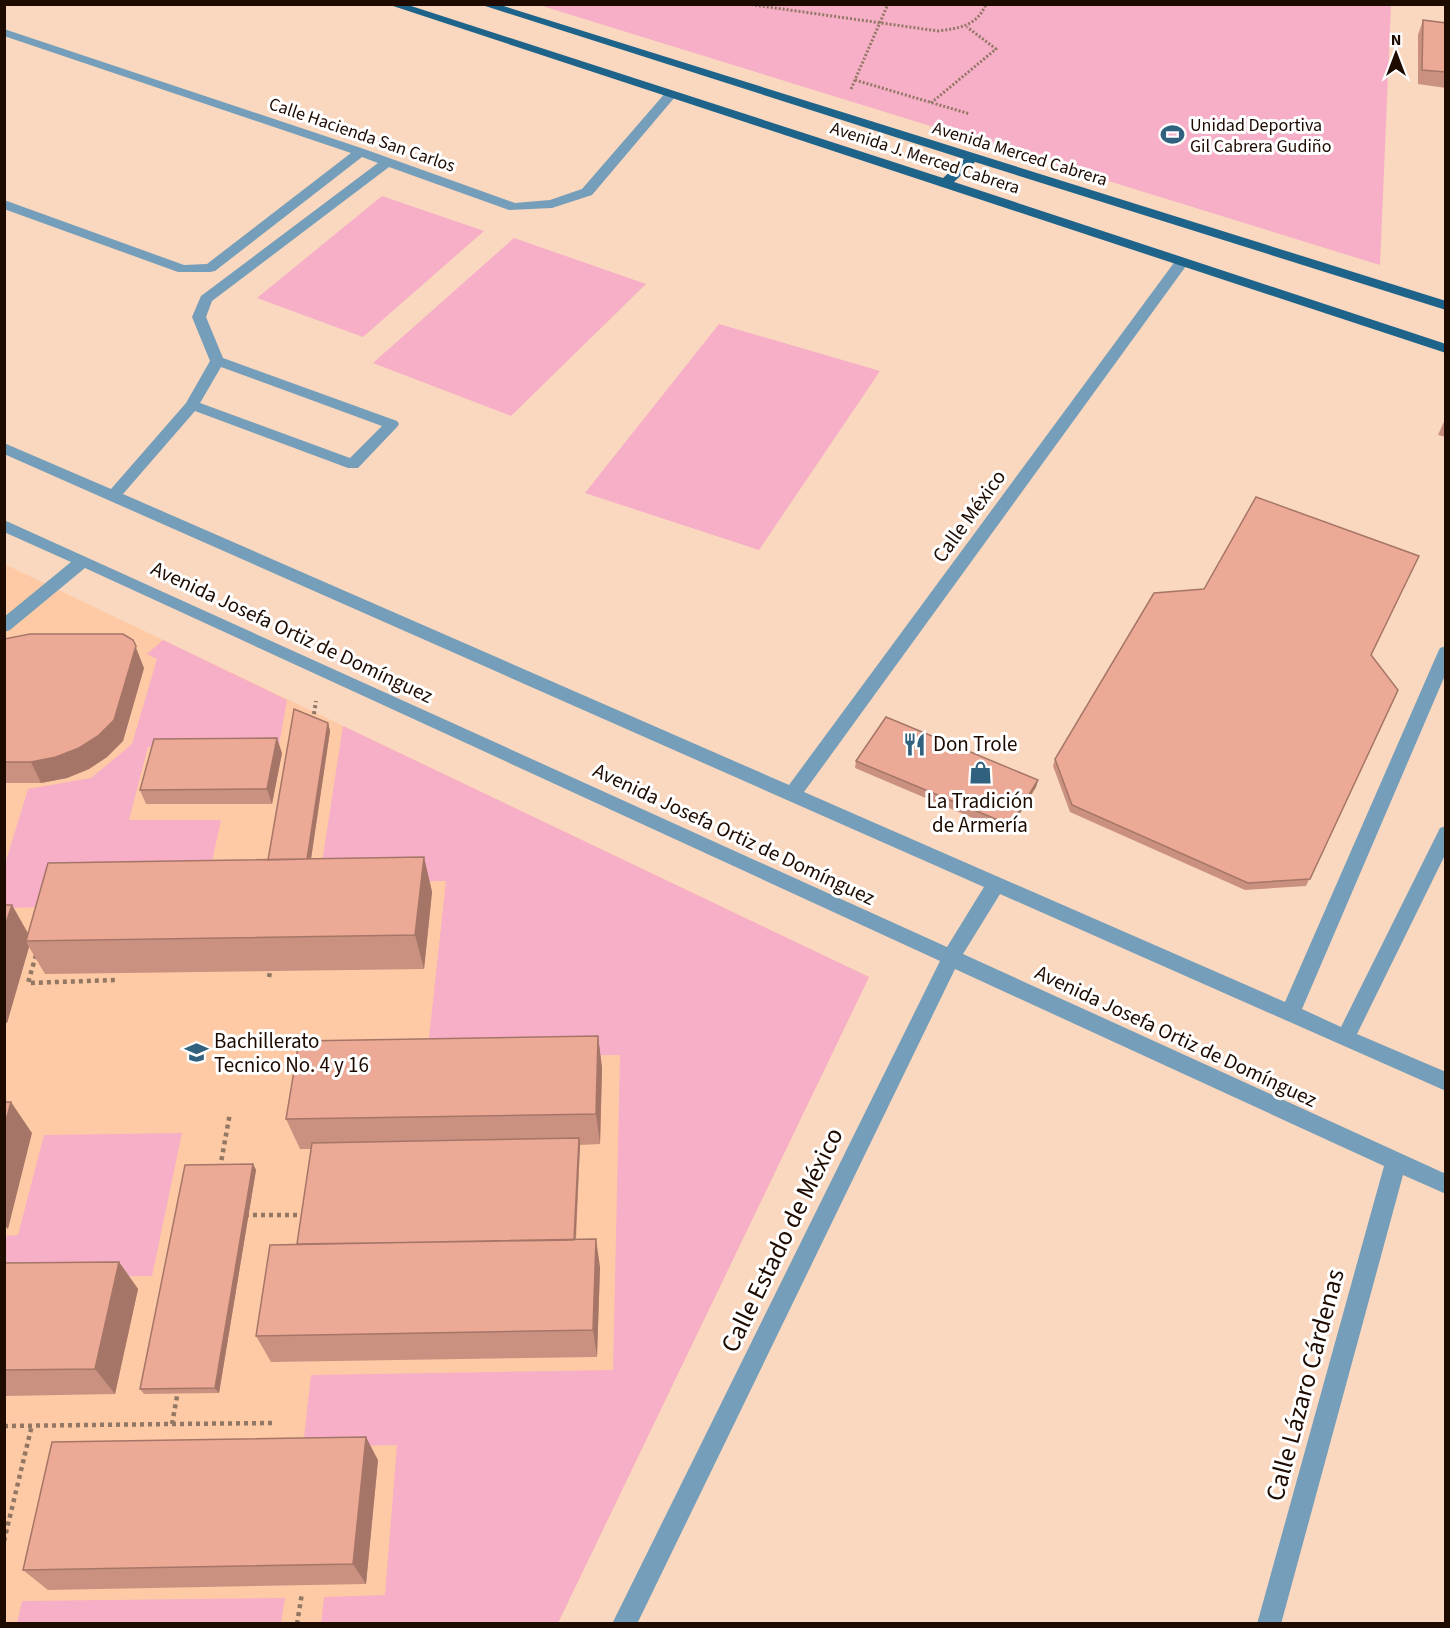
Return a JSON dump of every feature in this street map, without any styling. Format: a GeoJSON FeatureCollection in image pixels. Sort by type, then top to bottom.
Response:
{"type":"FeatureCollection","features":[{"type":"Feature","properties":{"kind":"main road","name":"Avenida J. Merced Cabrera"},"geometry":{"type":"LineString","coordinates":[[392,4],[945,183],[1446,349]]}},
{"type":"Feature","properties":{"kind":"main road","name":"Avenida Merced Cabrera"},"geometry":{"type":"LineString","coordinates":[[484,4],[1446,306]]}},
{"type":"Feature","properties":{"kind":"main road"},"geometry":{"type":"LineString","coordinates":[[945,183],[972,158]]}},
{"type":"Feature","properties":{"kind":"street","name":"Calle Hacienda San Carlos"},"geometry":{"type":"LineString","coordinates":[[4,32],[360,152],[514,207],[552,204],[587,192],[670,94]]}},
{"type":"Feature","properties":{"kind":"street"},"geometry":{"type":"LineString","coordinates":[[4,204],[183,269],[210,268],[360,152]]}},
{"type":"Feature","properties":{"kind":"street"},"geometry":{"type":"LineString","coordinates":[[192,405],[352,464],[392,424],[218,361],[199,317],[206,299],[387,162]]}},
{"type":"Feature","properties":{"kind":"street","name":"Calle México"},"geometry":{"type":"LineString","coordinates":[[792,795],[1181,263]]}},
{"type":"Feature","properties":{"kind":"street"},"geometry":{"type":"LineString","coordinates":[[113,496],[192,405],[218,361]]}},
{"type":"Feature","properties":{"kind":"street"},"geometry":{"type":"LineString","coordinates":[[4,448],[1446,1082]]}},
{"type":"Feature","properties":{"kind":"street","name":"Avenida Josefa Ortiz de Domínguez"},"geometry":{"type":"LineString","coordinates":[[4,525],[1446,1184]]}},
{"type":"Feature","properties":{"kind":"street"},"geometry":{"type":"LineString","coordinates":[[4,626],[83,561]]}},
{"type":"Feature","properties":{"kind":"street"},"geometry":{"type":"LineString","coordinates":[[1290,1014],[1446,652]]}},
{"type":"Feature","properties":{"kind":"street"},"geometry":{"type":"LineString","coordinates":[[1345,1038],[1446,833]]}},
{"type":"Feature","properties":{"kind":"street","name":"Calle Estado de México"},"geometry":{"type":"LineString","coordinates":[[624,1623],[951,958],[996,884]]}},
{"type":"Feature","properties":{"kind":"street","name":"Calle Lázaro Cárdenas"},"geometry":{"type":"LineString","coordinates":[[1269,1623],[1396,1162]]}},
{"type":"Feature","properties":{"kind":"path"},"geometry":{"type":"LineString","coordinates":[[747,4],[938,31],[967,27],[982,17],[986,4]]}},
{"type":"Feature","properties":{"kind":"path"},"geometry":{"type":"LineString","coordinates":[[848,97],[888,4]]}},
{"type":"Feature","properties":{"kind":"path"},"geometry":{"type":"LineString","coordinates":[[931,103],[996,49],[967,27]]}},
{"type":"Feature","properties":{"kind":"path"},"geometry":{"type":"LineString","coordinates":[[855,80],[970,114]]}},
{"type":"Feature","properties":{"kind":"path"},"geometry":{"type":"LineString","coordinates":[[311,729],[321,670]]}},
{"type":"Feature","properties":{"kind":"path"},"geometry":{"type":"LineString","coordinates":[[38,949],[28,983],[117,980]]}},
{"type":"Feature","properties":{"kind":"path"},"geometry":{"type":"LineString","coordinates":[[269,977],[271,965]]}},
{"type":"Feature","properties":{"kind":"path"},"geometry":{"type":"LineString","coordinates":[[219,1170],[230,1113]]}},
{"type":"Feature","properties":{"kind":"path"},"geometry":{"type":"LineString","coordinates":[[234,1215],[313,1215]]}},
{"type":"Feature","properties":{"kind":"path"},"geometry":{"type":"LineString","coordinates":[[172,1424],[179,1390]]}},
{"type":"Feature","properties":{"kind":"path"},"geometry":{"type":"LineString","coordinates":[[4,1426],[276,1423]]}},
{"type":"Feature","properties":{"kind":"path"},"geometry":{"type":"LineString","coordinates":[[4,1541],[32,1425]]}},
{"type":"Feature","properties":{"kind":"path"},"geometry":{"type":"LineString","coordinates":[[297,1623],[302,1593]]}},
{"type":"Feature","properties":{"kind":"shaded area","name":"Unidad Deportiva Gil Cabrera Gudiño"},"geometry":{"type":"Polygon","coordinates":[[[539,5],[1391,5],[1380,265],[539,5]]]}},
{"type":"Feature","properties":{"kind":"shaded area"},"geometry":{"type":"Polygon","coordinates":[[[382,196],[484,231],[363,337],[257,298],[382,196]]]}},
{"type":"Feature","properties":{"kind":"shaded area"},"geometry":{"type":"Polygon","coordinates":[[[514,238],[646,284],[511,416],[373,363],[514,238]]]}},
{"type":"Feature","properties":{"kind":"shaded area"},"geometry":{"type":"Polygon","coordinates":[[[719,324],[880,371],[759,550],[585,493],[719,324]]]}},
{"type":"Feature","properties":{"kind":"shaded area"},"geometry":{"type":"Polygon","coordinates":[[[4,564],[869,977],[558,1623],[5,1623],[4,564]]]}},
{"type":"Feature","properties":{"kind":"shaded area"},"geometry":{"type":"Polygon","coordinates":[[[163,640],[287,700],[279,745],[148,747],[129,820],[221,820],[206,889],[48,907],[5,908],[5,864],[28,789],[91,778],[132,744],[157,659],[147,654],[163,640]]]}},
{"type":"Feature","properties":{"kind":"shaded area"},"geometry":{"type":"Polygon","coordinates":[[[343,726],[869,977],[558,1623],[321,1623],[324,1597],[385,1595],[397,1445],[303,1447],[311,1375],[613,1370],[620,1055],[427,1056],[446,881],[319,882],[343,726]]]}},
{"type":"Feature","properties":{"kind":"shaded area"},"geometry":{"type":"Polygon","coordinates":[[[182,1133],[152,1276],[5,1277],[4,1236],[18,1235],[44,1135],[182,1133]]]}},
{"type":"Feature","properties":{"kind":"shaded area"},"geometry":{"type":"Polygon","coordinates":[[[285,1598],[281,1623],[17,1623],[22,1601],[285,1598]]]}},
{"type":"Feature","properties":{"kind":"building"},"geometry":{"type":"Polygon","coordinates":[[[1423,20],[1446,23],[1446,72],[1422,70],[1423,20]]]}},
{"type":"Feature","properties":{"kind":"building"},"geometry":{"type":"Polygon","coordinates":[[[1256,497],[1419,556],[1371,655],[1398,690],[1310,879],[1248,883],[1072,805],[1055,759],[1154,593],[1204,589],[1256,497]]]}},
{"type":"Feature","properties":{"kind":"building"},"geometry":{"type":"Polygon","coordinates":[[[30,634],[123,634],[133,640],[136,646],[114,720],[98,736],[79,748],[56,757],[31,762],[4,762],[4,639],[30,634]]]}},
{"type":"Feature","properties":{"kind":"building"},"geometry":{"type":"Polygon","coordinates":[[[294,709],[328,723],[307,859],[268,860],[294,709]]]}},
{"type":"Feature","properties":{"kind":"building"},"geometry":{"type":"Polygon","coordinates":[[[886,717],[1038,780],[1010,825],[856,761],[886,717]]]}},
{"type":"Feature","properties":{"kind":"building"},"geometry":{"type":"Polygon","coordinates":[[[277,738],[267,789],[140,790],[154,739],[277,738]]]}},
{"type":"Feature","properties":{"kind":"building"},"geometry":{"type":"Polygon","coordinates":[[[424,857],[415,935],[26,941],[48,863],[424,857]]]}},
{"type":"Feature","properties":{"kind":"building"},"geometry":{"type":"Polygon","coordinates":[[[4,905],[12,905],[4,929],[4,905]]]}},
{"type":"Feature","properties":{"kind":"building"},"geometry":{"type":"Polygon","coordinates":[[[598,1036],[596,1114],[286,1119],[299,1041],[598,1036]]]}},
{"type":"Feature","properties":{"kind":"building"},"geometry":{"type":"Polygon","coordinates":[[[4,1102],[11,1102],[4,1128],[4,1102]]]}},
{"type":"Feature","properties":{"kind":"building"},"geometry":{"type":"Polygon","coordinates":[[[579,1138],[574,1240],[297,1244],[312,1143],[579,1138]]]}},
{"type":"Feature","properties":{"kind":"building"},"geometry":{"type":"Polygon","coordinates":[[[253,1164],[215,1388],[140,1389],[185,1165],[253,1164]]]}},
{"type":"Feature","properties":{"kind":"building"},"geometry":{"type":"Polygon","coordinates":[[[596,1239],[593,1330],[256,1336],[270,1245],[596,1239]]]}},
{"type":"Feature","properties":{"kind":"building"},"geometry":{"type":"Polygon","coordinates":[[[119,1262],[95,1369],[4,1370],[4,1263],[119,1262]]]}},
{"type":"Feature","properties":{"kind":"building"},"geometry":{"type":"Polygon","coordinates":[[[366,1437],[353,1564],[23,1570],[52,1442],[366,1437]]]}},
{"type":"Feature","properties":{"kind":"place","name":"Unidad Deportiva Gil Cabrera Gudiño"},"geometry":{"type":"Point","coordinates":[1172,135]}},
{"type":"Feature","properties":{"kind":"place","name":"Don Trole"},"geometry":{"type":"Point","coordinates":[915,744]}},
{"type":"Feature","properties":{"kind":"place","name":"La Tradición de Armería"},"geometry":{"type":"Point","coordinates":[980,773]}},
{"type":"Feature","properties":{"kind":"place","name":"Bachillerato Tecnico No. 4 y 16"},"geometry":{"type":"Point","coordinates":[196,1053]}}]}
